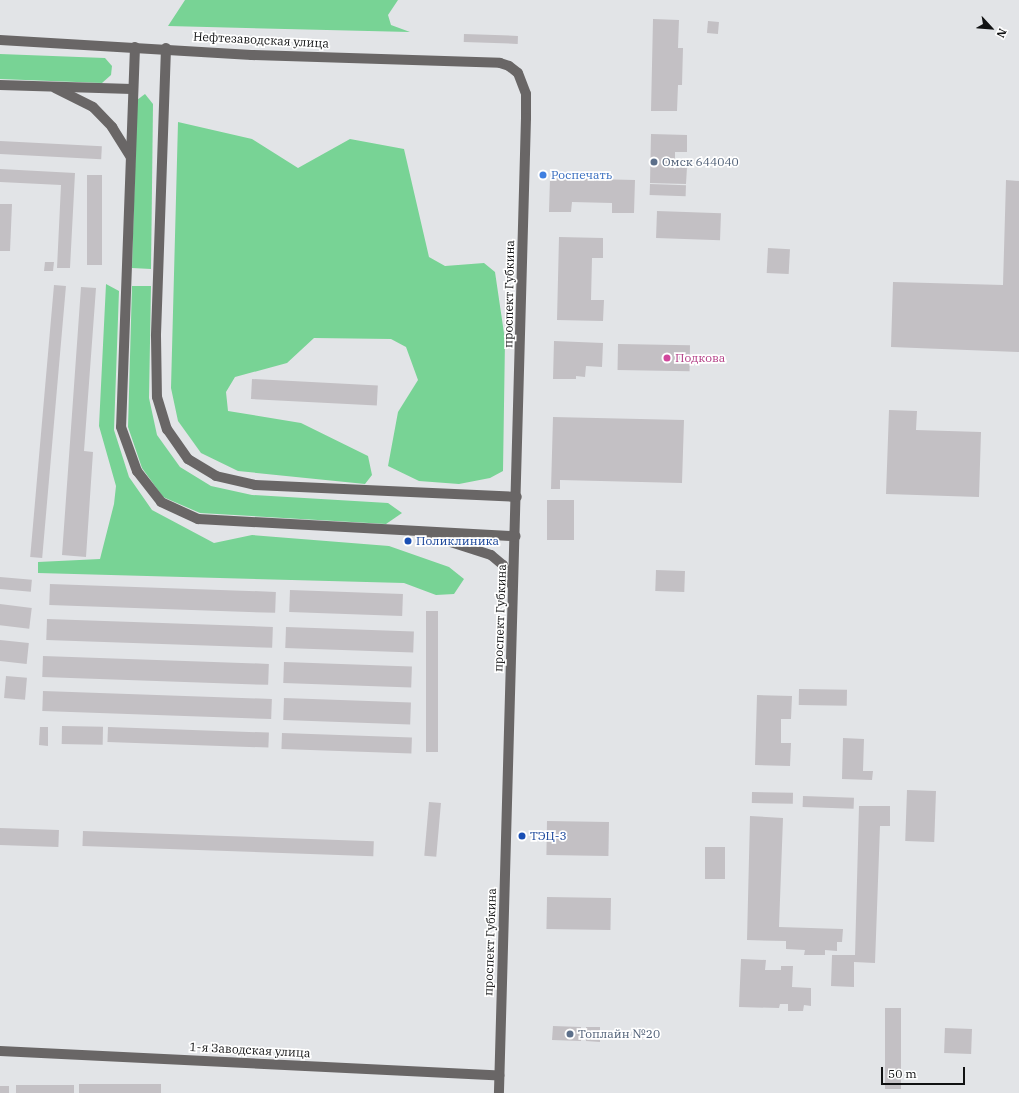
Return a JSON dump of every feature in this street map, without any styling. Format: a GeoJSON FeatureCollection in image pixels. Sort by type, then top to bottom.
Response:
{"type":"FeatureCollection","features":[{"type":"Feature","properties":{"kind":"main road","name":"Нефтезаводская улица"},"geometry":{"type":"LineString","coordinates":[[0,40],[166,48],[258,55],[500,63],[509,66],[518,73]]}},
{"type":"Feature","properties":{"kind":"main road"},"geometry":{"type":"LineString","coordinates":[[134,47],[122,427],[137,471],[161,502],[198,520],[516,536]]}},
{"type":"Feature","properties":{"kind":"main road"},"geometry":{"type":"LineString","coordinates":[[166,48],[156,336],[157,397],[167,429],[188,459],[216,476],[255,485],[517,497]]}},
{"type":"Feature","properties":{"kind":"main road","name":"проспект Губкина"},"geometry":{"type":"LineString","coordinates":[[499,1093],[516,536],[526,100],[518,73]]}},
{"type":"Feature","properties":{"kind":"main road"},"geometry":{"type":"LineString","coordinates":[[0,85],[132,89]]}},
{"type":"Feature","properties":{"kind":"main road"},"geometry":{"type":"LineString","coordinates":[[53,87],[93,107],[112,127],[130,156]]}},
{"type":"Feature","properties":{"kind":"main road"},"geometry":{"type":"LineString","coordinates":[[416,531],[480,551],[498,559],[509,575],[514,597]]}},
{"type":"Feature","properties":{"kind":"main road","name":"1-я Заводская улица"},"geometry":{"type":"LineString","coordinates":[[0,1051],[499,1075]]}},
{"type":"Feature","properties":{"kind":"green space"},"geometry":{"type":"Polygon","coordinates":[[[185,0],[398,0],[388,15],[391,25],[410,32],[168,26],[185,0]]]}},
{"type":"Feature","properties":{"kind":"green space"},"geometry":{"type":"Polygon","coordinates":[[[0,54],[105,58],[112,66],[111,75],[102,83],[0,79],[0,54]]]}},
{"type":"Feature","properties":{"kind":"green space"},"geometry":{"type":"Polygon","coordinates":[[[145,94],[153,104],[151,269],[132,268],[137,100],[145,94]]]}},
{"type":"Feature","properties":{"kind":"green space"},"geometry":{"type":"Polygon","coordinates":[[[178,122],[252,139],[298,168],[350,139],[404,149],[429,257],[445,266],[484,263],[495,272],[505,340],[503,471],[490,478],[459,484],[419,481],[388,466],[398,412],[418,380],[406,347],[391,339],[314,338],[287,363],[235,377],[226,392],[228,411],[301,423],[368,456],[372,475],[365,484],[238,471],[201,453],[178,421],[171,388],[178,122]]]}},
{"type":"Feature","properties":{"kind":"green space"},"geometry":{"type":"Polygon","coordinates":[[[106,284],[119,291],[114,430],[129,477],[152,510],[214,543],[252,535],[389,546],[449,567],[464,579],[454,594],[436,595],[404,583],[38,573],[38,562],[100,559],[114,504],[116,486],[99,426],[106,284]]]}},
{"type":"Feature","properties":{"kind":"green space"},"geometry":{"type":"Polygon","coordinates":[[[132,286],[151,286],[149,398],[157,435],[180,467],[211,486],[252,495],[388,503],[402,513],[386,524],[200,513],[163,497],[142,468],[128,427],[132,286]]]}},
{"type":"Feature","properties":{"kind":"building"},"geometry":{"type":"Polygon","coordinates":[[[653,19],[679,20],[678,48],[683,48],[682,85],[678,85],[677,111],[651,111],[653,19]]]}},
{"type":"Feature","properties":{"kind":"building"},"geometry":{"type":"Polygon","coordinates":[[[708,21],[719,22],[718,34],[707,33],[708,21]]]}},
{"type":"Feature","properties":{"kind":"building"},"geometry":{"type":"Polygon","coordinates":[[[464,34],[518,36],[518,44],[464,42],[464,34]]]}},
{"type":"Feature","properties":{"kind":"building"},"geometry":{"type":"Polygon","coordinates":[[[651,134],[687,135],[687,152],[675,152],[675,167],[687,167],[686,184],[650,183],[651,134]]]}},
{"type":"Feature","properties":{"kind":"building"},"geometry":{"type":"Polygon","coordinates":[[[0,141],[102,146],[101,159],[0,154],[0,141]]]}},
{"type":"Feature","properties":{"kind":"building"},"geometry":{"type":"Polygon","coordinates":[[[0,169],[75,173],[70,268],[57,268],[61,185],[0,182],[0,169]]]}},
{"type":"Feature","properties":{"kind":"building"},"geometry":{"type":"Polygon","coordinates":[[[87,175],[102,175],[102,265],[87,265],[87,175]]]}},
{"type":"Feature","properties":{"kind":"building"},"geometry":{"type":"Polygon","coordinates":[[[550,178],[635,180],[634,213],[612,213],[612,203],[572,202],[571,212],[549,212],[550,178]]]}},
{"type":"Feature","properties":{"kind":"building"},"geometry":{"type":"Polygon","coordinates":[[[1006,180],[1019,181],[1019,352],[891,347],[893,282],[1003,285],[1006,180]]]}},
{"type":"Feature","properties":{"kind":"building"},"geometry":{"type":"Polygon","coordinates":[[[650,184],[686,185],[686,196],[650,195],[650,184]]]}},
{"type":"Feature","properties":{"kind":"building"},"geometry":{"type":"Polygon","coordinates":[[[0,204],[12,204],[10,251],[0,251],[0,204]]]}},
{"type":"Feature","properties":{"kind":"building"},"geometry":{"type":"Polygon","coordinates":[[[657,211],[721,213],[720,240],[656,238],[657,211]]]}},
{"type":"Feature","properties":{"kind":"building"},"geometry":{"type":"Polygon","coordinates":[[[559,237],[603,238],[603,258],[592,258],[591,300],[604,300],[603,321],[557,320],[559,237]]]}},
{"type":"Feature","properties":{"kind":"building"},"geometry":{"type":"Polygon","coordinates":[[[768,248],[790,249],[789,274],[767,273],[768,248]]]}},
{"type":"Feature","properties":{"kind":"building"},"geometry":{"type":"Polygon","coordinates":[[[45,262],[54,262],[53,271],[44,271],[45,262]]]}},
{"type":"Feature","properties":{"kind":"building"},"geometry":{"type":"Polygon","coordinates":[[[54,285],[66,286],[42,558],[30,557],[54,285]]]}},
{"type":"Feature","properties":{"kind":"building"},"geometry":{"type":"Polygon","coordinates":[[[81,287],[96,288],[84,451],[93,452],[86,557],[62,555],[81,287]]]}},
{"type":"Feature","properties":{"kind":"building"},"geometry":{"type":"Polygon","coordinates":[[[554,341],[603,343],[602,367],[586,366],[585,377],[576,376],[576,379],[553,379],[554,341]]]}},
{"type":"Feature","properties":{"kind":"building"},"geometry":{"type":"Polygon","coordinates":[[[618,344],[690,345],[690,371],[618,370],[618,344]]]}},
{"type":"Feature","properties":{"kind":"building"},"geometry":{"type":"Polygon","coordinates":[[[252,379],[378,386],[377,406],[251,399],[252,379]]]}},
{"type":"Feature","properties":{"kind":"building"},"geometry":{"type":"Polygon","coordinates":[[[889,410],[917,411],[916,430],[981,432],[979,497],[886,494],[889,410]]]}},
{"type":"Feature","properties":{"kind":"building"},"geometry":{"type":"Polygon","coordinates":[[[553,417],[684,420],[682,483],[560,480],[560,489],[551,489],[553,417]]]}},
{"type":"Feature","properties":{"kind":"building"},"geometry":{"type":"Polygon","coordinates":[[[547,500],[574,500],[574,540],[547,540],[547,500]]]}},
{"type":"Feature","properties":{"kind":"building"},"geometry":{"type":"Polygon","coordinates":[[[656,570],[685,571],[684,592],[655,591],[656,570]]]}},
{"type":"Feature","properties":{"kind":"building"},"geometry":{"type":"Polygon","coordinates":[[[0,577],[32,580],[31,592],[0,589],[0,577]]]}},
{"type":"Feature","properties":{"kind":"building"},"geometry":{"type":"Polygon","coordinates":[[[50,584],[276,592],[275,613],[49,605],[50,584]]]}},
{"type":"Feature","properties":{"kind":"building"},"geometry":{"type":"Polygon","coordinates":[[[290,590],[403,594],[402,616],[289,612],[290,590]]]}},
{"type":"Feature","properties":{"kind":"building"},"geometry":{"type":"Polygon","coordinates":[[[0,604],[32,608],[29,629],[0,625],[0,604]]]}},
{"type":"Feature","properties":{"kind":"building"},"geometry":{"type":"Polygon","coordinates":[[[426,611],[438,611],[438,752],[426,752],[426,611]]]}},
{"type":"Feature","properties":{"kind":"building"},"geometry":{"type":"Polygon","coordinates":[[[47,619],[273,627],[272,648],[46,640],[47,619]]]}},
{"type":"Feature","properties":{"kind":"building"},"geometry":{"type":"Polygon","coordinates":[[[286,627],[414,631],[413,652],[285,648],[286,627]]]}},
{"type":"Feature","properties":{"kind":"building"},"geometry":{"type":"Polygon","coordinates":[[[0,640],[29,643],[27,664],[0,661],[0,640]]]}},
{"type":"Feature","properties":{"kind":"building"},"geometry":{"type":"Polygon","coordinates":[[[43,656],[269,664],[268,685],[42,677],[43,656]]]}},
{"type":"Feature","properties":{"kind":"building"},"geometry":{"type":"Polygon","coordinates":[[[284,662],[412,666],[411,687],[283,683],[284,662]]]}},
{"type":"Feature","properties":{"kind":"building"},"geometry":{"type":"Polygon","coordinates":[[[6,676],[27,678],[25,700],[4,698],[6,676]]]}},
{"type":"Feature","properties":{"kind":"building"},"geometry":{"type":"Polygon","coordinates":[[[799,689],[847,690],[847,706],[799,705],[799,689]]]}},
{"type":"Feature","properties":{"kind":"building"},"geometry":{"type":"Polygon","coordinates":[[[43,691],[272,699],[271,719],[42,711],[43,691]]]}},
{"type":"Feature","properties":{"kind":"building"},"geometry":{"type":"Polygon","coordinates":[[[757,695],[792,696],[791,719],[781,719],[781,743],[791,743],[790,766],[755,765],[757,695]]]}},
{"type":"Feature","properties":{"kind":"building"},"geometry":{"type":"Polygon","coordinates":[[[284,698],[411,702],[410,724],[283,720],[284,698]]]}},
{"type":"Feature","properties":{"kind":"building"},"geometry":{"type":"Polygon","coordinates":[[[62,726],[103,727],[103,745],[62,744],[62,726]]]}},
{"type":"Feature","properties":{"kind":"building"},"geometry":{"type":"Polygon","coordinates":[[[40,727],[48,727],[48,746],[39,745],[40,727]]]}},
{"type":"Feature","properties":{"kind":"building"},"geometry":{"type":"Polygon","coordinates":[[[108,727],[269,733],[268,748],[107,742],[108,727]]]}},
{"type":"Feature","properties":{"kind":"building"},"geometry":{"type":"Polygon","coordinates":[[[282,733],[412,738],[411,754],[281,749],[282,733]]]}},
{"type":"Feature","properties":{"kind":"building"},"geometry":{"type":"Polygon","coordinates":[[[843,738],[864,739],[863,771],[873,771],[872,780],[842,779],[843,738]]]}},
{"type":"Feature","properties":{"kind":"building"},"geometry":{"type":"Polygon","coordinates":[[[907,790],[936,791],[934,842],[905,841],[907,790]]]}},
{"type":"Feature","properties":{"kind":"building"},"geometry":{"type":"Polygon","coordinates":[[[752,792],[793,793],[793,804],[752,803],[752,792]]]}},
{"type":"Feature","properties":{"kind":"building"},"geometry":{"type":"Polygon","coordinates":[[[803,796],[854,798],[854,809],[803,807],[803,796]]]}},
{"type":"Feature","properties":{"kind":"building"},"geometry":{"type":"Polygon","coordinates":[[[429,802],[441,803],[436,857],[424,856],[429,802]]]}},
{"type":"Feature","properties":{"kind":"building"},"geometry":{"type":"Polygon","coordinates":[[[859,806],[890,806],[890,826],[880,826],[875,963],[854,962],[854,987],[831,986],[832,955],[855,955],[859,806]]]}},
{"type":"Feature","properties":{"kind":"building"},"geometry":{"type":"Polygon","coordinates":[[[750,816],[783,818],[779,927],[843,929],[842,942],[837,942],[837,951],[825,950],[825,955],[804,955],[805,950],[786,949],[786,941],[747,940],[750,816]]]}},
{"type":"Feature","properties":{"kind":"building"},"geometry":{"type":"Polygon","coordinates":[[[547,821],[609,822],[608,856],[546,855],[547,821]]]}},
{"type":"Feature","properties":{"kind":"building"},"geometry":{"type":"Polygon","coordinates":[[[0,828],[59,830],[58,847],[0,845],[0,828]]]}},
{"type":"Feature","properties":{"kind":"building"},"geometry":{"type":"Polygon","coordinates":[[[83,831],[374,841],[373,856],[82,846],[83,831]]]}},
{"type":"Feature","properties":{"kind":"building"},"geometry":{"type":"Polygon","coordinates":[[[705,847],[725,847],[725,879],[705,879],[705,847]]]}},
{"type":"Feature","properties":{"kind":"building"},"geometry":{"type":"Polygon","coordinates":[[[547,897],[611,898],[610,930],[546,929],[547,897]]]}},
{"type":"Feature","properties":{"kind":"building"},"geometry":{"type":"Polygon","coordinates":[[[741,959],[766,960],[765,970],[781,970],[781,966],[793,966],[792,987],[811,988],[811,1006],[804,1005],[803,1011],[788,1011],[788,1004],[780,1004],[779,1008],[739,1007],[741,959]]]}},
{"type":"Feature","properties":{"kind":"building"},"geometry":{"type":"Polygon","coordinates":[[[885,1008],[901,1008],[901,1089],[885,1089],[885,1008]]]}},
{"type":"Feature","properties":{"kind":"building"},"geometry":{"type":"Polygon","coordinates":[[[553,1026],[581,1027],[581,1031],[586,1032],[586,1027],[600,1027],[600,1042],[586,1041],[586,1037],[581,1037],[581,1041],[552,1040],[553,1026]]]}},
{"type":"Feature","properties":{"kind":"building"},"geometry":{"type":"Polygon","coordinates":[[[945,1028],[972,1029],[971,1054],[944,1053],[945,1028]]]}},
{"type":"Feature","properties":{"kind":"building"},"geometry":{"type":"Polygon","coordinates":[[[79,1084],[161,1084],[161,1093],[79,1093],[79,1084]]]}},
{"type":"Feature","properties":{"kind":"building"},"geometry":{"type":"Polygon","coordinates":[[[16,1085],[74,1085],[74,1093],[16,1093],[16,1085]]]}},
{"type":"Feature","properties":{"kind":"building"},"geometry":{"type":"Polygon","coordinates":[[[0,1086],[9,1086],[9,1093],[0,1093],[0,1086]]]}},
{"type":"Feature","properties":{"kind":"place","name":"Омск 644040"},"geometry":{"type":"Point","coordinates":[654,162]}},
{"type":"Feature","properties":{"kind":"place","name":"Роспечать"},"geometry":{"type":"Point","coordinates":[543,175]}},
{"type":"Feature","properties":{"kind":"place","name":"Подкова"},"geometry":{"type":"Point","coordinates":[667,358]}},
{"type":"Feature","properties":{"kind":"place","name":"Поликлиника"},"geometry":{"type":"Point","coordinates":[408,541]}},
{"type":"Feature","properties":{"kind":"place","name":"ТЭЦ-3"},"geometry":{"type":"Point","coordinates":[522,836]}},
{"type":"Feature","properties":{"kind":"place","name":"Топлайн №20"},"geometry":{"type":"Point","coordinates":[570,1034]}}]}
